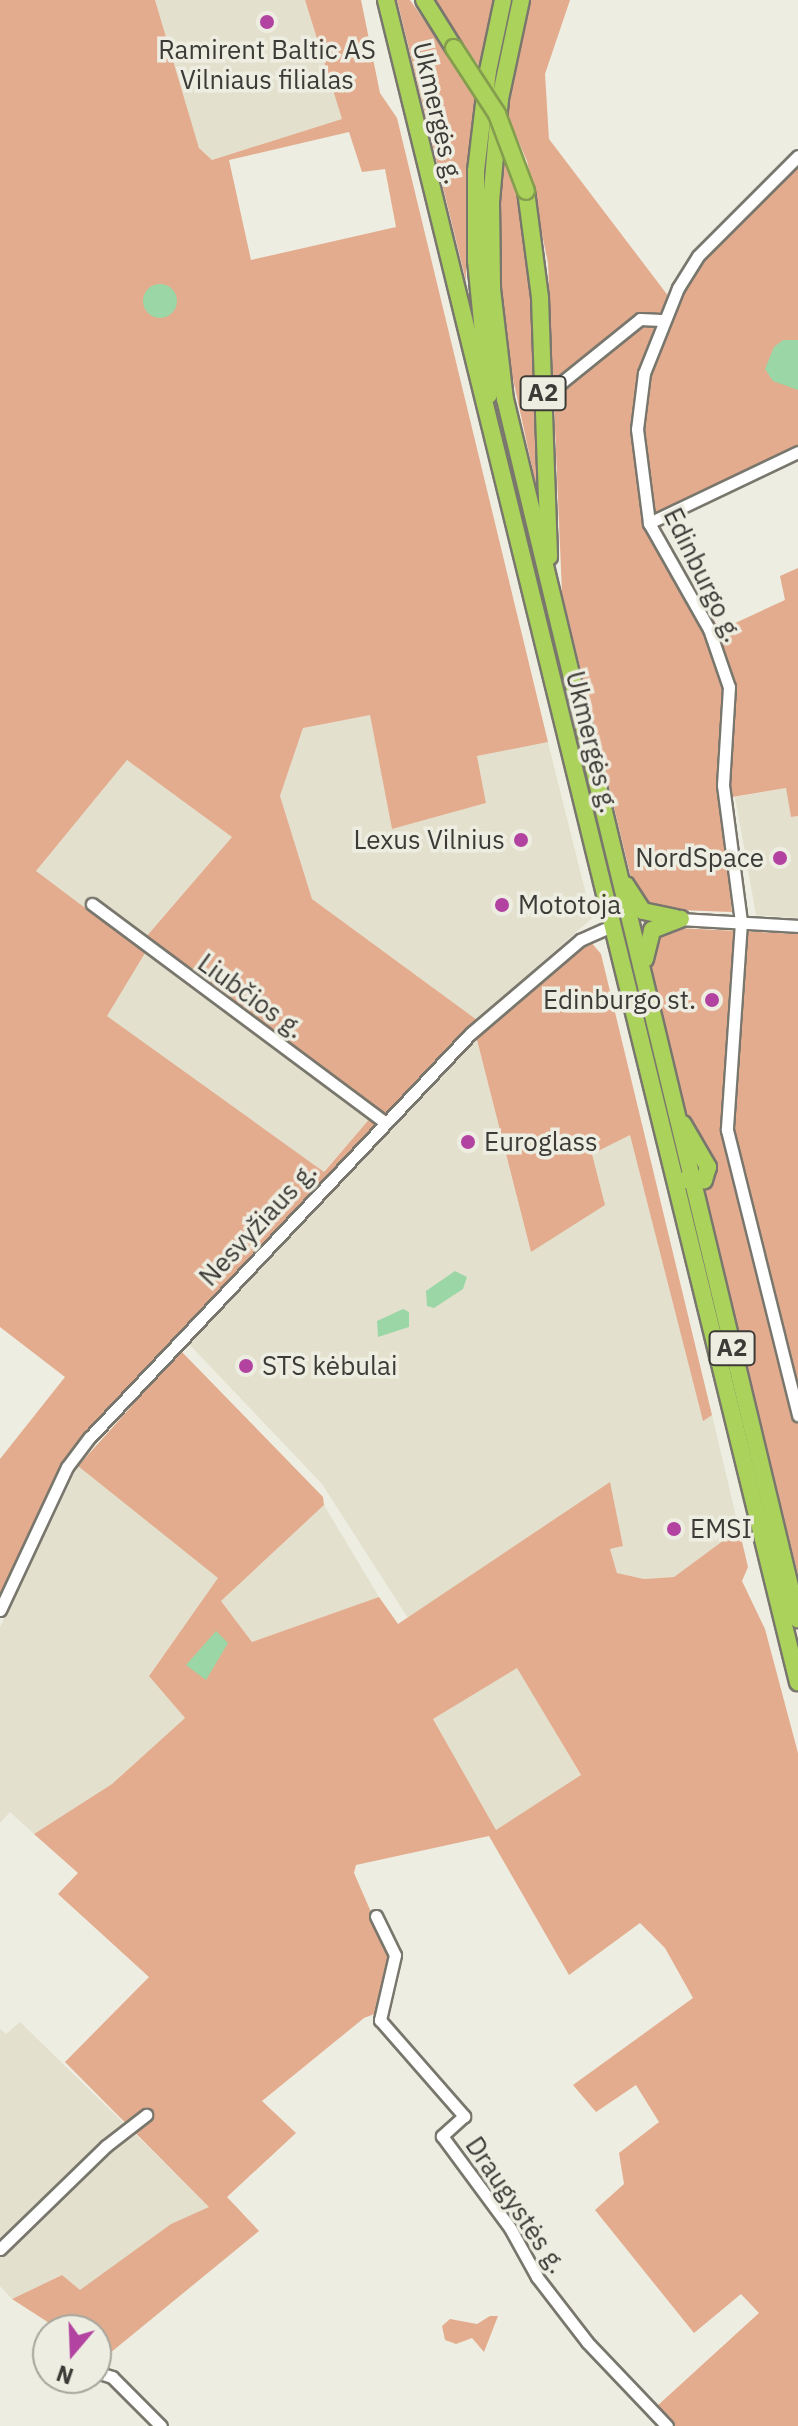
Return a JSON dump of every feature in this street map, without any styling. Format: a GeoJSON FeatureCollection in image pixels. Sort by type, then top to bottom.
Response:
{"type":"FeatureCollection","features":[{"type":"Feature","properties":{"kind":"highway","name":"Ukmergės g."},"geometry":{"type":"LineString","coordinates":[[386,0],[496,464],[613,925],[798,1682]]}},
{"type":"Feature","properties":{"kind":"highway","name":"A2"},"geometry":{"type":"LineString","coordinates":[[424,0],[497,114],[526,191],[537,260],[550,595]]}},
{"type":"Feature","properties":{"kind":"highway"},"geometry":{"type":"LineString","coordinates":[[496,464],[475,216],[480,123],[503,0]]}},
{"type":"Feature","properties":{"kind":"highway"},"geometry":{"type":"LineString","coordinates":[[521,0],[493,163],[492,289],[505,399],[550,595]]}},
{"type":"Feature","properties":{"kind":"highway","name":"Ukmergės g."},"geometry":{"type":"LineString","coordinates":[[550,595],[675,1113],[708,1167],[704,1180],[692,1182]]}},
{"type":"Feature","properties":{"kind":"highway"},"geometry":{"type":"LineString","coordinates":[[616,866],[643,911],[681,919]]}},
{"type":"Feature","properties":{"kind":"highway"},"geometry":{"type":"LineString","coordinates":[[647,993],[647,937],[656,927],[681,919]]}},
{"type":"Feature","properties":{"kind":"highway"},"geometry":{"type":"LineString","coordinates":[[663,1137],[684,1179],[692,1182]]}},
{"type":"Feature","properties":{"kind":"highway","name":"A2"},"geometry":{"type":"LineString","coordinates":[[692,1182],[798,1619]]}},
{"type":"Feature","properties":{"kind":"street","name":"Edinburgo g."},"geometry":{"type":"LineString","coordinates":[[798,156],[698,256],[661,320],[644,373],[637,429],[649,523],[709,629],[729,687],[723,785],[741,922],[727,1130],[798,1415]]}},
{"type":"Feature","properties":{"kind":"street"},"geometry":{"type":"LineString","coordinates":[[543,383],[562,382],[640,319],[661,320]]}},
{"type":"Feature","properties":{"kind":"street"},"geometry":{"type":"LineString","coordinates":[[649,523],[798,452]]}},
{"type":"Feature","properties":{"kind":"street","name":"Liubčios g."},"geometry":{"type":"LineString","coordinates":[[92,904],[385,1122]]}},
{"type":"Feature","properties":{"kind":"street"},"geometry":{"type":"LineString","coordinates":[[681,919],[798,926]]}},
{"type":"Feature","properties":{"kind":"street","name":"Nesvyžiaus g."},"geometry":{"type":"LineString","coordinates":[[0,1610],[67,1467],[90,1437],[385,1122],[486,1019],[580,940],[613,925]]}},
{"type":"Feature","properties":{"kind":"street","name":"Draugystės g."},"geometry":{"type":"LineString","coordinates":[[376,1916],[395,1955],[380,2020],[464,2116],[442,2136],[554,2299],[667,2426]]}},
{"type":"Feature","properties":{"kind":"street"},"geometry":{"type":"LineString","coordinates":[[0,2249],[106,2146],[146,2115]]}},
{"type":"Feature","properties":{"kind":"street"},"geometry":{"type":"LineString","coordinates":[[112,2377],[161,2426]]}},
{"type":"Feature","properties":{"kind":"shaded area"},"geometry":{"type":"Polygon","coordinates":[[[0,0],[155,0],[199,148],[212,160],[342,119],[305,0],[361,0],[380,93],[397,118],[548,742],[477,756],[486,803],[392,829],[370,715],[303,728],[280,796],[312,899],[477,1020],[79,1440],[52,1483],[0,1595],[0,1459],[65,1377],[0,1327],[0,0]],[[349,132],[229,160],[251,260],[396,227],[385,169],[362,172],[349,132]],[[127,760],[36,871],[145,953],[107,1016],[324,1172],[378,1109],[146,937],[232,837],[127,760]]]}},
{"type":"Feature","properties":{"kind":"shaded area"},"geometry":{"type":"Polygon","coordinates":[[[155,0],[305,0],[342,119],[212,160],[199,148],[155,0]]]}},
{"type":"Feature","properties":{"kind":"shaded area"},"geometry":{"type":"Polygon","coordinates":[[[397,0],[410,0],[476,94],[468,163],[466,281],[397,0]]]}},
{"type":"Feature","properties":{"kind":"shaded area"},"geometry":{"type":"Polygon","coordinates":[[[435,0],[494,0],[479,66],[446,21],[435,0]]]}},
{"type":"Feature","properties":{"kind":"shaded area"},"geometry":{"type":"Polygon","coordinates":[[[531,0],[570,0],[545,74],[549,139],[669,297],[798,162],[798,460],[655,524],[720,630],[785,600],[780,576],[798,568],[798,816],[791,817],[786,788],[720,799],[732,912],[652,909],[635,894],[562,593],[548,263],[527,161],[507,115],[531,0]]]}},
{"type":"Feature","properties":{"kind":"shaded area"},"geometry":{"type":"Polygon","coordinates":[[[504,149],[519,193],[532,296],[539,499],[502,328],[498,227],[504,149]]]}},
{"type":"Feature","properties":{"kind":"shaded area"},"geometry":{"type":"Polygon","coordinates":[[[160,284],[172,289],[177,301],[172,313],[160,318],[148,313],[143,301],[148,289],[160,284]]]}},
{"type":"Feature","properties":{"kind":"shaded area"},"geometry":{"type":"Polygon","coordinates":[[[783,340],[798,340],[798,390],[773,381],[765,369],[774,347],[783,340]]]}},
{"type":"Feature","properties":{"kind":"shaded area"},"geometry":{"type":"Polygon","coordinates":[[[370,714],[392,829],[486,803],[477,756],[548,742],[592,918],[477,1020],[312,899],[280,796],[303,728],[370,714]]]}},
{"type":"Feature","properties":{"kind":"shaded area"},"geometry":{"type":"Polygon","coordinates":[[[127,760],[232,837],[146,937],[378,1110],[323,1172],[107,1016],[36,871],[127,760]]]}},
{"type":"Feature","properties":{"kind":"shaded area"},"geometry":{"type":"Polygon","coordinates":[[[787,788],[791,817],[798,816],[798,918],[756,915],[735,797],[787,788]]]}},
{"type":"Feature","properties":{"kind":"shaded area"},"geometry":{"type":"Polygon","coordinates":[[[678,928],[798,934],[798,1575],[704,1189],[715,1177],[715,1162],[689,1126],[646,952],[651,937],[678,928]]]}},
{"type":"Feature","properties":{"kind":"shaded area"},"geometry":{"type":"Polygon","coordinates":[[[590,941],[601,954],[712,1415],[703,1421],[630,1135],[592,1154],[605,1205],[531,1252],[476,1036],[590,941]]]}},
{"type":"Feature","properties":{"kind":"shaded area"},"geometry":{"type":"Polygon","coordinates":[[[476,1036],[531,1252],[592,1154],[630,1134],[703,1420],[712,1415],[739,1529],[674,1577],[643,1579],[617,1573],[610,1549],[623,1546],[609,1483],[408,1618],[322,1484],[186,1341],[476,1036]]]}},
{"type":"Feature","properties":{"kind":"shaded area"},"geometry":{"type":"Polygon","coordinates":[[[455,1271],[467,1277],[463,1289],[434,1308],[427,1306],[426,1291],[455,1271]]]}},
{"type":"Feature","properties":{"kind":"shaded area"},"geometry":{"type":"Polygon","coordinates":[[[403,1309],[409,1312],[409,1327],[378,1337],[377,1321],[403,1309]]]}},
{"type":"Feature","properties":{"kind":"shaded area"},"geometry":{"type":"Polygon","coordinates":[[[181,1351],[323,1497],[324,1505],[221,1601],[252,1642],[379,1597],[398,1624],[610,1482],[623,1546],[610,1549],[617,1573],[644,1579],[674,1577],[739,1529],[748,1567],[742,1581],[765,1629],[798,1753],[798,2426],[675,2426],[656,2407],[759,2313],[741,2294],[694,2333],[595,2210],[624,2184],[619,2153],[659,2122],[636,2085],[596,2112],[573,2085],[693,1998],[665,1948],[640,1923],[569,1975],[489,1836],[356,1865],[354,1873],[391,1958],[377,2013],[364,2018],[262,2101],[296,2133],[227,2197],[259,2231],[112,2351],[112,2314],[35,2314],[12,2299],[62,2275],[80,2290],[171,2224],[209,2207],[65,2062],[149,1977],[58,1894],[78,1873],[34,1834],[112,1784],[185,1718],[149,1676],[218,1578],[78,1466],[181,1351]],[[517,1668],[433,1719],[496,1830],[581,1775],[517,1668]]]}},
{"type":"Feature","properties":{"kind":"shaded area"},"geometry":{"type":"Polygon","coordinates":[[[78,1466],[219,1578],[149,1675],[185,1718],[112,1784],[34,1834],[10,1812],[0,1823],[0,1627],[78,1466]]]}},
{"type":"Feature","properties":{"kind":"shaded area"},"geometry":{"type":"Polygon","coordinates":[[[324,1505],[379,1597],[252,1642],[221,1601],[324,1505]]]}},
{"type":"Feature","properties":{"kind":"shaded area"},"geometry":{"type":"Polygon","coordinates":[[[216,1631],[228,1643],[206,1680],[186,1665],[216,1631]]]}},
{"type":"Feature","properties":{"kind":"shaded area"},"geometry":{"type":"Polygon","coordinates":[[[517,1667],[581,1776],[496,1830],[433,1719],[517,1667]]]}},
{"type":"Feature","properties":{"kind":"shaded area"},"geometry":{"type":"Polygon","coordinates":[[[20,2022],[210,2207],[171,2224],[79,2291],[61,2275],[12,2299],[0,2286],[0,2029],[6,2034],[20,2022]]]}},
{"type":"Feature","properties":{"kind":"shaded area"},"geometry":{"type":"Polygon","coordinates":[[[490,2316],[498,2316],[484,2352],[472,2338],[456,2344],[445,2340],[442,2326],[450,2319],[477,2324],[490,2316]]]}},
{"type":"Feature","properties":{"kind":"place","name":"Ramirent Baltic AS Vilniaus filialas"},"geometry":{"type":"Point","coordinates":[267,22]}},
{"type":"Feature","properties":{"kind":"place","name":"Lexus Vilnius"},"geometry":{"type":"Point","coordinates":[521,840]}},
{"type":"Feature","properties":{"kind":"place","name":"NordSpace"},"geometry":{"type":"Point","coordinates":[780,858]}},
{"type":"Feature","properties":{"kind":"place","name":"Mototoja"},"geometry":{"type":"Point","coordinates":[502,905]}},
{"type":"Feature","properties":{"kind":"place","name":"Edinburgo st."},"geometry":{"type":"Point","coordinates":[712,1000]}},
{"type":"Feature","properties":{"kind":"place","name":"Euroglass"},"geometry":{"type":"Point","coordinates":[468,1142]}},
{"type":"Feature","properties":{"kind":"place","name":"STS kėbulai"},"geometry":{"type":"Point","coordinates":[246,1366]}},
{"type":"Feature","properties":{"kind":"place","name":"EMSI"},"geometry":{"type":"Point","coordinates":[674,1529]}}]}
